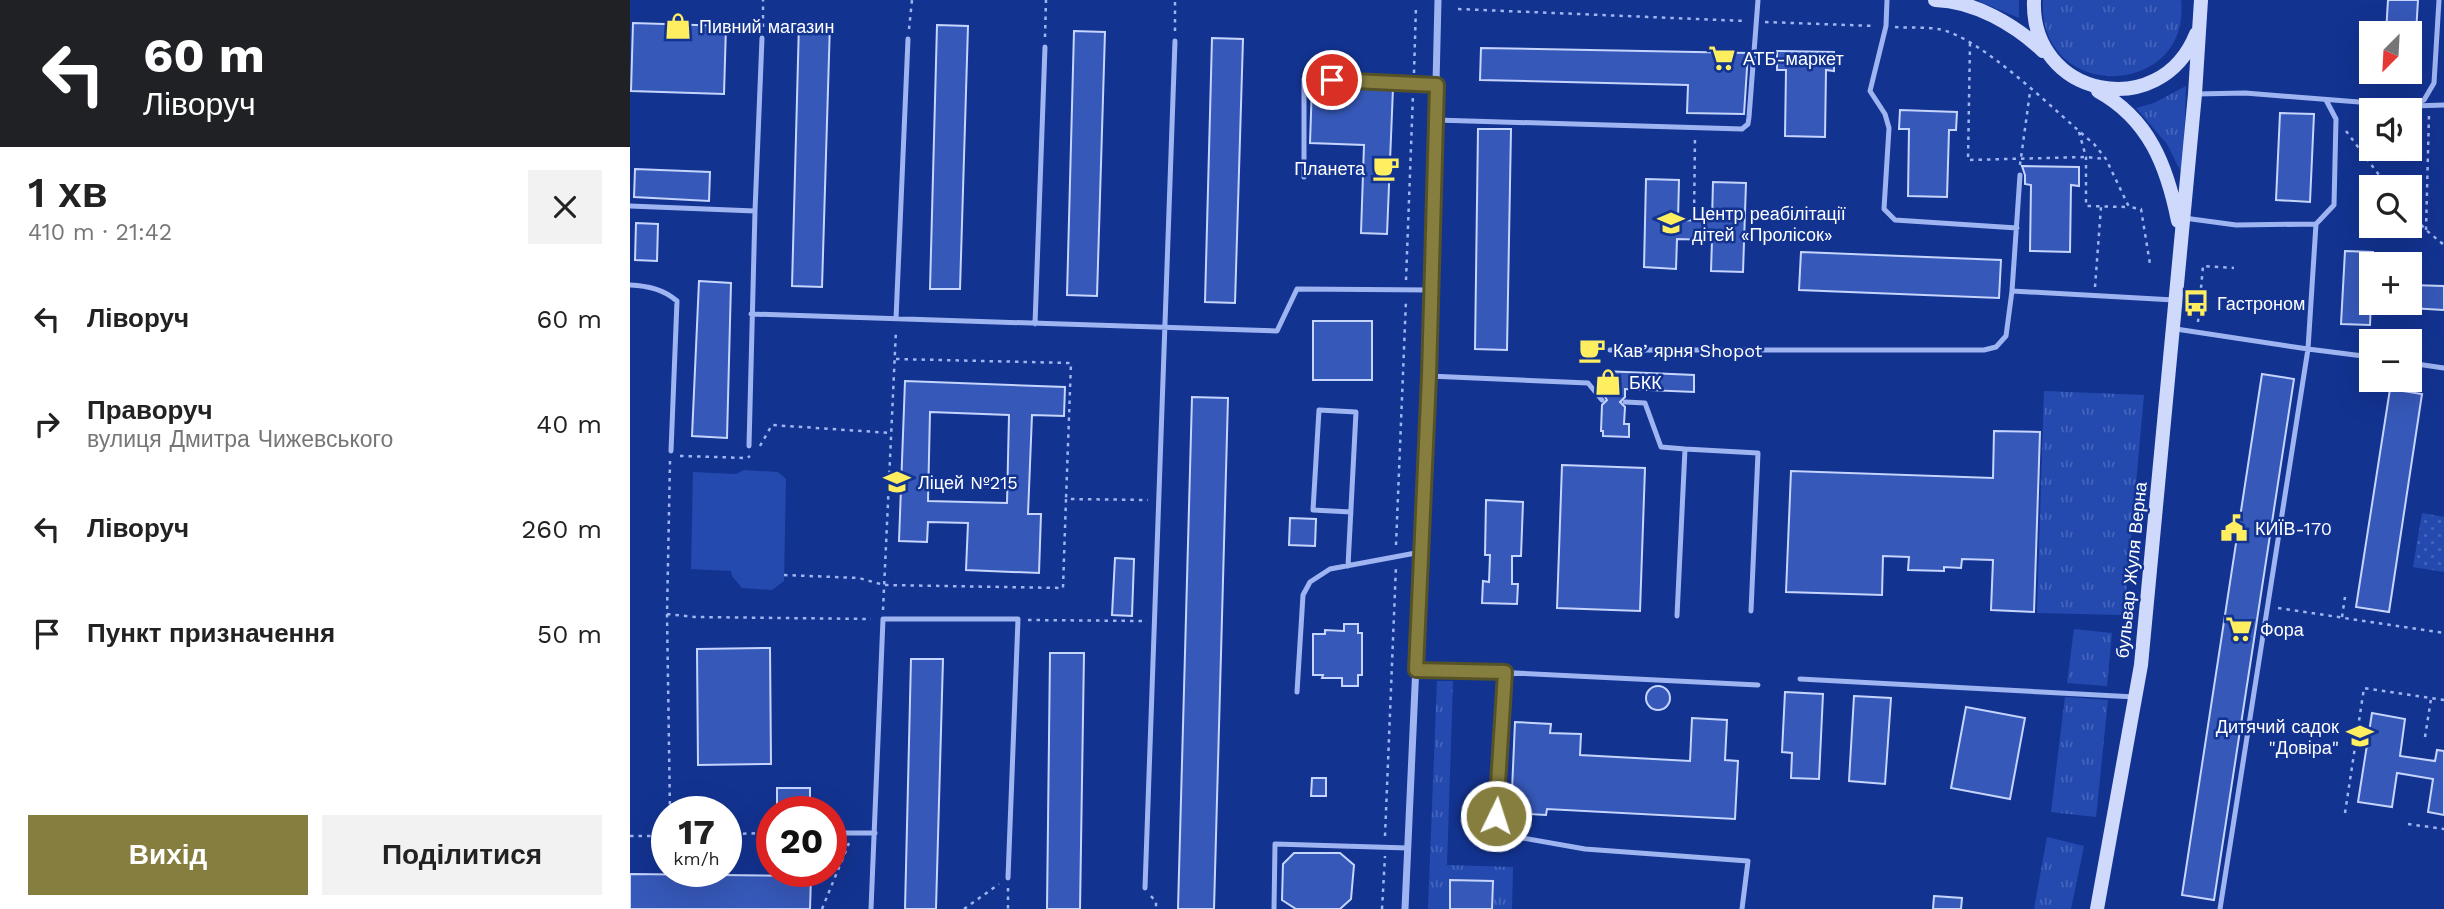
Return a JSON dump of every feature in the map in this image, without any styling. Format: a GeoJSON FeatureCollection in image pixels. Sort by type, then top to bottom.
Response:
{"type":"FeatureCollection","features":[{"type":"Feature","properties":{"kind":"street"},"geometry":{"type":"LineString","coordinates":[[1405,909],[1429,376],[1438,0]]}},
{"type":"Feature","properties":{"kind":"street","name":"бульвар Жуля Верна"},"geometry":{"type":"LineString","coordinates":[[1935,0],[1980,10],[2011,26],[2050,57],[2059,68],[2133,115],[2153,147],[2172,190],[2182,225]]}},
{"type":"Feature","properties":{"kind":"street"},"geometry":{"type":"LineString","coordinates":[[2034,0],[2033,17],[2050,57]]}},
{"type":"Feature","properties":{"kind":"street","name":"бульвар Жуля Верна"},"geometry":{"type":"LineString","coordinates":[[2097,909],[2141,665],[2174,328],[2201,0]]}},
{"type":"Feature","properties":{"kind":"street"},"geometry":{"type":"LineString","coordinates":[[2084,83],[2113,90],[2138,88],[2161,78],[2181,61],[2198,30]]}},
{"type":"Feature","properties":{"kind":"lane"},"geometry":{"type":"LineString","coordinates":[[1436,120],[1742,128],[1748,124],[1759,0]]}},
{"type":"Feature","properties":{"kind":"lane"},"geometry":{"type":"LineString","coordinates":[[1887,0],[1886,26],[1870,91],[1885,114],[1889,128],[1884,209],[1895,220],[2017,228]]}},
{"type":"Feature","properties":{"kind":"lane"},"geometry":{"type":"LineString","coordinates":[[2422,101],[2434,83],[2439,0]]}},
{"type":"Feature","properties":{"kind":"lane"},"geometry":{"type":"LineString","coordinates":[[749,446],[751,314],[762,38]]}},
{"type":"Feature","properties":{"kind":"lane"},"geometry":{"type":"LineString","coordinates":[[896,319],[908,39]]}},
{"type":"Feature","properties":{"kind":"lane"},"geometry":{"type":"LineString","coordinates":[[1145,888],[1175,41]]}},
{"type":"Feature","properties":{"kind":"lane"},"geometry":{"type":"LineString","coordinates":[[1035,324],[1045,47]]}},
{"type":"Feature","properties":{"kind":"lane"},"geometry":{"type":"LineString","coordinates":[[1304,177],[1304,79],[1437,85]]}},
{"type":"Feature","properties":{"kind":"lane"},"geometry":{"type":"LineString","coordinates":[[2195,94],[2245,93],[2359,102]]}},
{"type":"Feature","properties":{"kind":"lane"},"geometry":{"type":"LineString","coordinates":[[2220,909],[2308,349],[2316,224],[2334,205],[2336,119],[2326,100]]}},
{"type":"Feature","properties":{"kind":"lane"},"geometry":{"type":"LineString","coordinates":[[2422,106],[2444,105]]}},
{"type":"Feature","properties":{"kind":"lane"},"geometry":{"type":"LineString","coordinates":[[1610,350],[1984,351],[1996,347],[2006,336],[2020,175]]}},
{"type":"Feature","properties":{"kind":"lane"},"geometry":{"type":"LineString","coordinates":[[630,206],[755,211]]}},
{"type":"Feature","properties":{"kind":"lane"},"geometry":{"type":"LineString","coordinates":[[2182,225],[2316,224]]}},
{"type":"Feature","properties":{"kind":"lane"},"geometry":{"type":"LineString","coordinates":[[630,285],[648,286],[667,293],[677,301],[671,451]]}},
{"type":"Feature","properties":{"kind":"lane"},"geometry":{"type":"LineString","coordinates":[[751,314],[1277,331],[1297,289],[1431,290]]}},
{"type":"Feature","properties":{"kind":"lane"},"geometry":{"type":"LineString","coordinates":[[2012,291],[2176,300]]}},
{"type":"Feature","properties":{"kind":"lane"},"geometry":{"type":"LineString","coordinates":[[2174,328],[2359,356]]}},
{"type":"Feature","properties":{"kind":"lane"},"geometry":{"type":"LineString","coordinates":[[2422,365],[2444,368]]}},
{"type":"Feature","properties":{"kind":"lane"},"geometry":{"type":"LineString","coordinates":[[1429,376],[1588,383],[1602,400]]}},
{"type":"Feature","properties":{"kind":"lane"},"geometry":{"type":"LineString","coordinates":[[1625,402],[1645,403],[1661,447],[1758,453],[1751,611]]}},
{"type":"Feature","properties":{"kind":"lane"},"geometry":{"type":"LineString","coordinates":[[1348,566],[1351,512],[1356,412],[1319,410],[1313,510],[1351,512]]}},
{"type":"Feature","properties":{"kind":"lane"},"geometry":{"type":"LineString","coordinates":[[1677,616],[1685,449]]}},
{"type":"Feature","properties":{"kind":"lane"},"geometry":{"type":"LineString","coordinates":[[1297,692],[1303,595],[1310,582],[1330,569],[1421,552]]}},
{"type":"Feature","properties":{"kind":"lane"},"geometry":{"type":"LineString","coordinates":[[872,909],[883,619],[1018,620],[1008,878]]}},
{"type":"Feature","properties":{"kind":"lane"},"geometry":{"type":"LineString","coordinates":[[1416,670],[1758,685]]}},
{"type":"Feature","properties":{"kind":"lane"},"geometry":{"type":"LineString","coordinates":[[1505,672],[1496,816],[1504,830],[1517,837],[1585,849],[1748,861],[1742,909]]}},
{"type":"Feature","properties":{"kind":"lane"},"geometry":{"type":"LineString","coordinates":[[1800,680],[2135,697]]}},
{"type":"Feature","properties":{"kind":"lane"},"geometry":{"type":"LineString","coordinates":[[847,833],[874,833]]}},
{"type":"Feature","properties":{"kind":"lane"},"geometry":{"type":"LineString","coordinates":[[1274,909],[1275,844],[1408,848]]}},
{"type":"Feature","properties":{"kind":"path"},"geometry":{"type":"LineString","coordinates":[[762,38],[763,0]]}},
{"type":"Feature","properties":{"kind":"path"},"geometry":{"type":"LineString","coordinates":[[908,39],[912,0]]}},
{"type":"Feature","properties":{"kind":"path"},"geometry":{"type":"LineString","coordinates":[[1045,47],[1046,0]]}},
{"type":"Feature","properties":{"kind":"path"},"geometry":{"type":"LineString","coordinates":[[1175,0],[1175,41]]}},
{"type":"Feature","properties":{"kind":"path"},"geometry":{"type":"LineString","coordinates":[[1382,909],[1416,6]]}},
{"type":"Feature","properties":{"kind":"path"},"geometry":{"type":"LineString","coordinates":[[1458,9],[1940,29],[1993,57],[2079,132],[2106,159],[2129,207]]}},
{"type":"Feature","properties":{"kind":"path"},"geometry":{"type":"LineString","coordinates":[[1970,43],[1968,160],[2086,157],[2106,159]]}},
{"type":"Feature","properties":{"kind":"path"},"geometry":{"type":"LineString","coordinates":[[2020,159],[2031,90]]}},
{"type":"Feature","properties":{"kind":"path"},"geometry":{"type":"LineString","coordinates":[[2426,230],[2429,106]]}},
{"type":"Feature","properties":{"kind":"path"},"geometry":{"type":"LineString","coordinates":[[2336,119],[2379,175]]}},
{"type":"Feature","properties":{"kind":"path"},"geometry":{"type":"LineString","coordinates":[[1695,127],[1695,220]]}},
{"type":"Feature","properties":{"kind":"path"},"geometry":{"type":"LineString","coordinates":[[2079,132],[2086,157],[2086,206],[2141,209],[2150,264]]}},
{"type":"Feature","properties":{"kind":"path"},"geometry":{"type":"LineString","coordinates":[[2094,296],[2101,207]]}},
{"type":"Feature","properties":{"kind":"path"},"geometry":{"type":"LineString","coordinates":[[2422,226],[2444,245]]}},
{"type":"Feature","properties":{"kind":"path"},"geometry":{"type":"LineString","coordinates":[[2197,331],[2203,266],[2234,268]]}},
{"type":"Feature","properties":{"kind":"path"},"geometry":{"type":"LineString","coordinates":[[667,614],[695,617],[883,619],[896,319]]}},
{"type":"Feature","properties":{"kind":"path"},"geometry":{"type":"LineString","coordinates":[[784,575],[859,578],[884,585],[1063,588],[1071,363],[894,359]]}},
{"type":"Feature","properties":{"kind":"path"},"geometry":{"type":"LineString","coordinates":[[670,796],[667,614],[670,455],[747,458],[757,450],[772,425],[891,433]]}},
{"type":"Feature","properties":{"kind":"path"},"geometry":{"type":"LineString","coordinates":[[1066,499],[1159,500]]}},
{"type":"Feature","properties":{"kind":"path"},"geometry":{"type":"LineString","coordinates":[[2342,617],[2345,597]]}},
{"type":"Feature","properties":{"kind":"path"},"geometry":{"type":"LineString","coordinates":[[2267,606],[2444,632]]}},
{"type":"Feature","properties":{"kind":"path"},"geometry":{"type":"LineString","coordinates":[[1018,620],[1154,621]]}},
{"type":"Feature","properties":{"kind":"path"},"geometry":{"type":"LineString","coordinates":[[2345,813],[2364,688],[2444,700]]}},
{"type":"Feature","properties":{"kind":"path"},"geometry":{"type":"LineString","coordinates":[[2425,737],[2431,698]]}},
{"type":"Feature","properties":{"kind":"path"},"geometry":{"type":"LineString","coordinates":[[2408,824],[2444,829]]}},
{"type":"Feature","properties":{"kind":"path"},"geometry":{"type":"LineString","coordinates":[[822,909],[853,833]]}},
{"type":"Feature","properties":{"kind":"path"},"geometry":{"type":"LineString","coordinates":[[630,836],[651,836]]}},
{"type":"Feature","properties":{"kind":"path"},"geometry":{"type":"LineString","coordinates":[[964,909],[1008,878]]}},
{"type":"Feature","properties":{"kind":"path"},"geometry":{"type":"LineString","coordinates":[[1008,878],[1008,909]]}},
{"type":"Feature","properties":{"kind":"path"},"geometry":{"type":"LineString","coordinates":[[1145,888],[1156,902],[1156,909]]}},
{"type":"Feature","properties":{"kind":"green space"},"geometry":{"type":"Polygon","coordinates":[[[1980,0],[2019,0],[2019,18],[1978,1],[1980,0]]]}},
{"type":"Feature","properties":{"kind":"green space"},"geometry":{"type":"Polygon","coordinates":[[[2043,0],[2181,0],[2178,33],[2163,56],[2141,71],[2114,76],[2087,72],[2064,58],[2048,34],[2043,0]]]}},
{"type":"Feature","properties":{"kind":"green space"},"geometry":{"type":"Polygon","coordinates":[[[2186,86],[2183,176],[2167,144],[2136,108],[2154,103],[2186,86]]]}},
{"type":"Feature","properties":{"kind":"green space"},"geometry":{"type":"Polygon","coordinates":[[[2044,391],[2144,395],[2124,615],[2037,613],[2044,391]]]}},
{"type":"Feature","properties":{"kind":"green space"},"geometry":{"type":"Polygon","coordinates":[[[744,470],[778,472],[786,479],[784,581],[772,590],[742,588],[731,571],[691,569],[693,472],[736,474],[744,470]]]}},
{"type":"Feature","properties":{"kind":"green space"},"geometry":{"type":"Polygon","coordinates":[[[2422,513],[2444,517],[2444,572],[2413,567],[2422,513]]]}},
{"type":"Feature","properties":{"kind":"green space"},"geometry":{"type":"Polygon","coordinates":[[[2074,629],[2112,633],[2107,686],[2067,683],[2074,629]]]}},
{"type":"Feature","properties":{"kind":"green space"},"geometry":{"type":"Polygon","coordinates":[[[1437,681],[1453,681],[1447,865],[1513,867],[1512,909],[1428,909],[1437,681]]]}},
{"type":"Feature","properties":{"kind":"green space"},"geometry":{"type":"Polygon","coordinates":[[[2065,697],[2108,700],[2096,817],[2051,812],[2065,697]]]}},
{"type":"Feature","properties":{"kind":"green space"},"geometry":{"type":"Polygon","coordinates":[[[2047,837],[2084,846],[2071,909],[2034,909],[2047,837]]]}},
{"type":"Feature","properties":{"kind":"building"},"geometry":{"type":"Polygon","coordinates":[[[2388,0],[2418,0],[2417,21],[2387,21],[2388,0]]]}},
{"type":"Feature","properties":{"kind":"building"},"geometry":{"type":"Polygon","coordinates":[[[633,23],[726,26],[724,94],[631,91],[633,23]]]}},
{"type":"Feature","properties":{"kind":"building"},"geometry":{"type":"Polygon","coordinates":[[[799,23],[830,23],[822,287],[792,286],[799,23]]]}},
{"type":"Feature","properties":{"kind":"building"},"geometry":{"type":"Polygon","coordinates":[[[937,25],[968,26],[960,289],[930,289],[937,25]]]}},
{"type":"Feature","properties":{"kind":"building"},"geometry":{"type":"Polygon","coordinates":[[[1074,31],[1105,32],[1097,296],[1067,295],[1074,31]]]}},
{"type":"Feature","properties":{"kind":"building"},"geometry":{"type":"Polygon","coordinates":[[[1212,38],[1243,39],[1235,303],[1205,302],[1212,38]]]}},
{"type":"Feature","properties":{"kind":"building"},"geometry":{"type":"Polygon","coordinates":[[[1481,48],[1748,53],[1744,114],[1687,113],[1688,85],[1480,80],[1481,48]]]}},
{"type":"Feature","properties":{"kind":"building"},"geometry":{"type":"Polygon","coordinates":[[[1777,51],[1834,52],[1834,71],[1826,70],[1825,137],[1785,136],[1786,70],[1777,70],[1777,51]]]}},
{"type":"Feature","properties":{"kind":"building"},"geometry":{"type":"Polygon","coordinates":[[[1312,85],[1393,88],[1387,234],[1361,233],[1364,145],[1310,143],[1312,85]]]}},
{"type":"Feature","properties":{"kind":"building"},"geometry":{"type":"Polygon","coordinates":[[[1900,110],[1957,112],[1956,130],[1949,130],[1947,197],[1908,196],[1909,129],[1899,129],[1900,110]]]}},
{"type":"Feature","properties":{"kind":"building"},"geometry":{"type":"Polygon","coordinates":[[[2280,113],[2314,114],[2310,202],[2276,200],[2280,113]]]}},
{"type":"Feature","properties":{"kind":"building"},"geometry":{"type":"Polygon","coordinates":[[[1478,129],[1511,129],[1507,350],[1475,349],[1478,129]]]}},
{"type":"Feature","properties":{"kind":"building"},"geometry":{"type":"Polygon","coordinates":[[[2022,166],[2079,167],[2079,186],[2071,185],[2070,252],[2030,251],[2031,185],[2025,184],[2022,166]]]}},
{"type":"Feature","properties":{"kind":"building"},"geometry":{"type":"Polygon","coordinates":[[[635,169],[710,172],[709,201],[634,197],[635,169]]]}},
{"type":"Feature","properties":{"kind":"building"},"geometry":{"type":"Polygon","coordinates":[[[1646,179],[1679,180],[1678,220],[1712,221],[1713,182],[1746,183],[1743,272],[1711,271],[1712,240],[1677,239],[1676,269],[1644,267],[1646,179]]]}},
{"type":"Feature","properties":{"kind":"building"},"geometry":{"type":"Polygon","coordinates":[[[636,223],[658,224],[657,261],[635,260],[636,223]]]}},
{"type":"Feature","properties":{"kind":"building"},"geometry":{"type":"Polygon","coordinates":[[[2345,251],[2373,252],[2359,252],[2359,315],[2370,315],[2370,325],[2341,324],[2345,251]]]}},
{"type":"Feature","properties":{"kind":"building"},"geometry":{"type":"Polygon","coordinates":[[[1801,252],[2001,260],[1999,298],[1799,290],[1801,252]]]}},
{"type":"Feature","properties":{"kind":"building"},"geometry":{"type":"Polygon","coordinates":[[[699,281],[731,283],[727,438],[692,436],[699,281]]]}},
{"type":"Feature","properties":{"kind":"building"},"geometry":{"type":"Polygon","coordinates":[[[2422,285],[2444,286],[2444,310],[2422,309],[2422,285]]]}},
{"type":"Feature","properties":{"kind":"building"},"geometry":{"type":"Polygon","coordinates":[[[1313,321],[1372,321],[1372,380],[1313,380],[1313,321]]]}},
{"type":"Feature","properties":{"kind":"building"},"geometry":{"type":"Polygon","coordinates":[[[1603,371],[1694,375],[1694,392],[1625,389],[1625,397],[1620,402],[1625,407],[1624,424],[1629,424],[1629,437],[1603,436],[1602,405],[1607,400],[1602,392],[1603,371]]]}},
{"type":"Feature","properties":{"kind":"building"},"geometry":{"type":"Polygon","coordinates":[[[2262,374],[2294,379],[2214,900],[2182,895],[2262,374]]]}},
{"type":"Feature","properties":{"kind":"building"},"geometry":{"type":"Polygon","coordinates":[[[905,381],[1065,387],[1064,416],[1032,415],[1028,514],[1041,514],[1039,573],[966,570],[968,523],[928,522],[927,542],[899,541],[905,381]],[[930,412],[928,501],[1007,503],[1009,415],[930,412]]]}},
{"type":"Feature","properties":{"kind":"building"},"geometry":{"type":"Polygon","coordinates":[[[2390,392],[2422,394],[2389,612],[2356,607],[2390,392]]]}},
{"type":"Feature","properties":{"kind":"building"},"geometry":{"type":"Polygon","coordinates":[[[1192,397],[1228,398],[1214,909],[1178,909],[1192,397]]]}},
{"type":"Feature","properties":{"kind":"building"},"geometry":{"type":"Polygon","coordinates":[[[1994,431],[2040,432],[2034,612],[1991,610],[1993,560],[1962,559],[1961,568],[1944,567],[1944,571],[1908,570],[1909,557],[1883,556],[1882,595],[1786,592],[1791,471],[1993,478],[1994,431]]]}},
{"type":"Feature","properties":{"kind":"building"},"geometry":{"type":"Polygon","coordinates":[[[1562,465],[1645,468],[1640,611],[1557,608],[1562,465]]]}},
{"type":"Feature","properties":{"kind":"building"},"geometry":{"type":"Polygon","coordinates":[[[1486,500],[1523,502],[1521,556],[1512,556],[1512,584],[1518,584],[1517,604],[1482,603],[1483,581],[1489,582],[1490,555],[1485,555],[1486,500]]]}},
{"type":"Feature","properties":{"kind":"building"},"geometry":{"type":"Polygon","coordinates":[[[1290,518],[1316,519],[1315,546],[1289,545],[1290,518]]]}},
{"type":"Feature","properties":{"kind":"building"},"geometry":{"type":"Polygon","coordinates":[[[1115,558],[1134,559],[1132,616],[1112,615],[1115,558]]]}},
{"type":"Feature","properties":{"kind":"building"},"geometry":{"type":"Polygon","coordinates":[[[1344,624],[1358,624],[1358,633],[1362,633],[1362,675],[1358,675],[1358,686],[1342,686],[1342,678],[1313,675],[1313,634],[1325,634],[1325,630],[1344,631],[1344,624]]]}},
{"type":"Feature","properties":{"kind":"building"},"geometry":{"type":"Polygon","coordinates":[[[770,648],[771,764],[698,765],[697,649],[770,648]]]}},
{"type":"Feature","properties":{"kind":"building"},"geometry":{"type":"Polygon","coordinates":[[[1050,653],[1084,653],[1080,909],[1047,909],[1050,653]]]}},
{"type":"Feature","properties":{"kind":"building"},"geometry":{"type":"Polygon","coordinates":[[[911,659],[943,659],[936,909],[905,909],[911,659]]]}},
{"type":"Feature","properties":{"kind":"building"},"geometry":{"type":"Polygon","coordinates":[[[1658,686],[1666,690],[1670,698],[1666,706],[1658,710],[1650,706],[1646,698],[1650,690],[1658,686]]]}},
{"type":"Feature","properties":{"kind":"building"},"geometry":{"type":"Polygon","coordinates":[[[1785,692],[1823,694],[1819,779],[1791,778],[1792,753],[1782,752],[1785,692]]]}},
{"type":"Feature","properties":{"kind":"building"},"geometry":{"type":"Polygon","coordinates":[[[1854,696],[1891,698],[1885,784],[1849,781],[1854,696]]]}},
{"type":"Feature","properties":{"kind":"building"},"geometry":{"type":"Polygon","coordinates":[[[1966,707],[2025,718],[2010,799],[1951,788],[1966,707]]]}},
{"type":"Feature","properties":{"kind":"building"},"geometry":{"type":"Polygon","coordinates":[[[2372,713],[2405,719],[2400,756],[2435,761],[2437,750],[2444,751],[2444,815],[2428,812],[2433,779],[2397,773],[2392,807],[2358,802],[2372,713]]]}},
{"type":"Feature","properties":{"kind":"building"},"geometry":{"type":"Polygon","coordinates":[[[1692,718],[1727,720],[1725,760],[1738,761],[1735,819],[1547,809],[1546,815],[1511,813],[1515,722],[1551,724],[1550,733],[1581,734],[1580,755],[1690,761],[1692,718]]]}},
{"type":"Feature","properties":{"kind":"building"},"geometry":{"type":"Polygon","coordinates":[[[1312,778],[1326,778],[1326,796],[1311,796],[1312,778]]]}},
{"type":"Feature","properties":{"kind":"building"},"geometry":{"type":"Polygon","coordinates":[[[777,788],[810,788],[810,796],[777,796],[777,788]]]}},
{"type":"Feature","properties":{"kind":"building"},"geometry":{"type":"Polygon","coordinates":[[[1294,853],[1340,853],[1354,865],[1351,899],[1340,909],[1296,909],[1282,900],[1283,864],[1294,853]]]}},
{"type":"Feature","properties":{"kind":"building"},"geometry":{"type":"Polygon","coordinates":[[[630,874],[651,874],[651,887],[742,887],[742,875],[756,875],[756,887],[811,887],[810,909],[630,909],[630,874]]]}},
{"type":"Feature","properties":{"kind":"building"},"geometry":{"type":"Polygon","coordinates":[[[1450,880],[1493,881],[1492,909],[1450,909],[1450,880]]]}},
{"type":"Feature","properties":{"kind":"building"},"geometry":{"type":"Polygon","coordinates":[[[1934,896],[1962,898],[1961,909],[1933,909],[1934,896]]]}},
{"type":"Feature","properties":{"kind":"place","name":"Пивний магазин"},"geometry":{"type":"Point","coordinates":[678,26]}},
{"type":"Feature","properties":{"kind":"place","name":"АТБ-маркет"},"geometry":{"type":"Point","coordinates":[1722,58]}},
{"type":"Feature","properties":{"kind":"place","name":"Планета"},"geometry":{"type":"Point","coordinates":[1386,168]}},
{"type":"Feature","properties":{"kind":"place","name":"Центр реабілітації дітей «Пролісок»"},"geometry":{"type":"Point","coordinates":[1671,223]}},
{"type":"Feature","properties":{"kind":"place","name":"Гастроном"},"geometry":{"type":"Point","coordinates":[2196,303]}},
{"type":"Feature","properties":{"kind":"place","name":"Кавʼярня Shopot"},"geometry":{"type":"Point","coordinates":[1592,350]}},
{"type":"Feature","properties":{"kind":"place","name":"БКК"},"geometry":{"type":"Point","coordinates":[1608,382]}},
{"type":"Feature","properties":{"kind":"place","name":"Ліцей №215"},"geometry":{"type":"Point","coordinates":[897,482]}},
{"type":"Feature","properties":{"kind":"place","name":"КИЇВ-170"},"geometry":{"type":"Point","coordinates":[2234,528]}},
{"type":"Feature","properties":{"kind":"place","name":"Фора"},"geometry":{"type":"Point","coordinates":[2239,629]}},
{"type":"Feature","properties":{"kind":"place","name":"Дитячий садок \"Довіра\""},"geometry":{"type":"Point","coordinates":[2360,736]}},
{"type":"Feature","properties":{"kind":"route"},"geometry":{"type":"LineString","coordinates":[[1332,80],[1437,85],[1429,376],[1416,670],[1505,672],[1496,816]]}}]}
